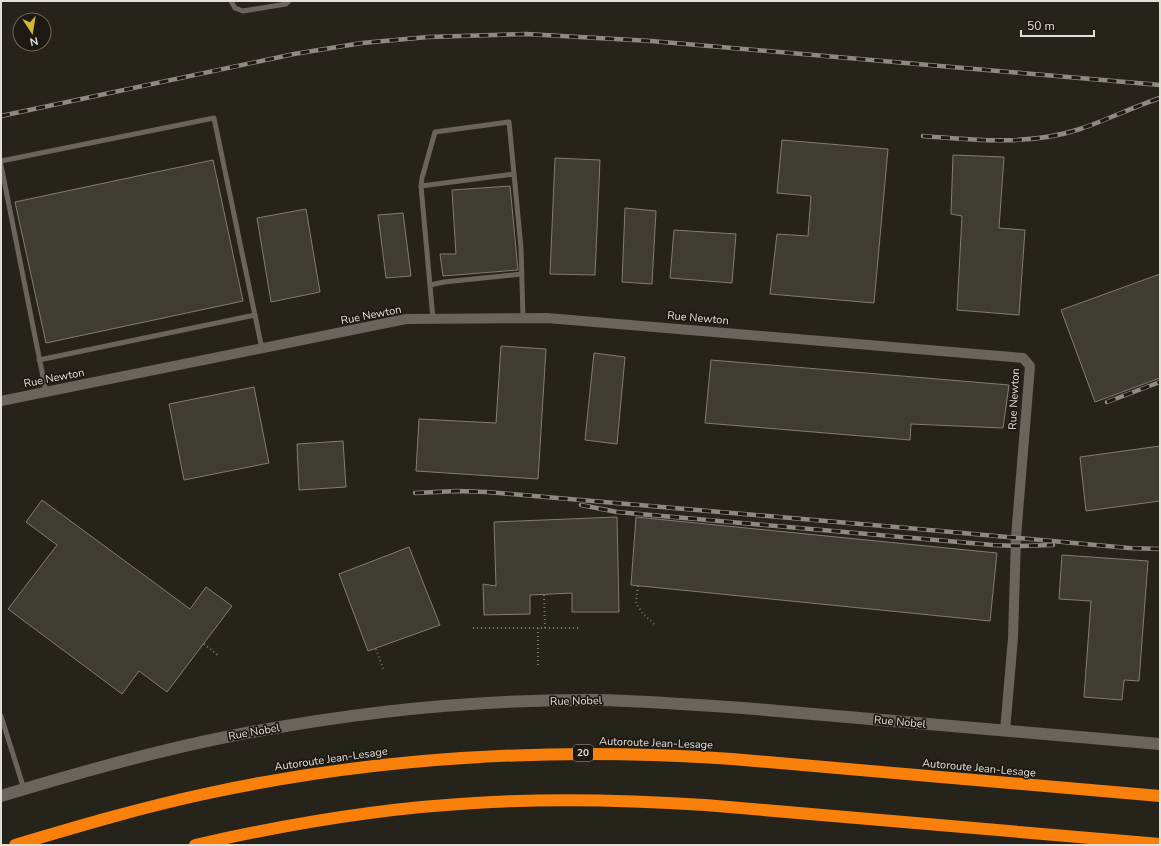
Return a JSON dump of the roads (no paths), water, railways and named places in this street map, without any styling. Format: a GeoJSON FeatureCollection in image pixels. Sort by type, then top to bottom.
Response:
{"type":"FeatureCollection","features":[{"type":"Feature","properties":{"kind":"highway","name":"Autoroute Jean-Lesage"},"geometry":{"type":"LineString","coordinates":[[15,845],[147,807],[236,787],[363,766],[491,755],[600,753],[747,760],[1160,796]]}},
{"type":"Feature","properties":{"kind":"highway"},"geometry":{"type":"LineString","coordinates":[[195,845],[269,829],[424,806],[476,802],[573,800],[639,801],[705,805],[1160,844]]}},
{"type":"Feature","properties":{"kind":"street","name":"Rue Newton"},"geometry":{"type":"LineString","coordinates":[[1,401],[406,319],[547,318],[1023,358],[1030,366],[1016,537],[1013,638],[1005,731]]}},
{"type":"Feature","properties":{"kind":"street","name":"Rue Nobel"},"geometry":{"type":"LineString","coordinates":[[1,796],[156,752],[261,730],[382,712],[488,704],[585,700],[677,703],[1160,744]]}},
{"type":"Feature","properties":{"kind":"lane"},"geometry":{"type":"LineString","coordinates":[[231,1],[235,8],[243,11],[286,4],[289,1]]}},
{"type":"Feature","properties":{"kind":"lane"},"geometry":{"type":"LineString","coordinates":[[1,161],[214,118],[262,349]]}},
{"type":"Feature","properties":{"kind":"lane"},"geometry":{"type":"LineString","coordinates":[[433,319],[421,186],[435,132],[509,122],[521,248],[523,318]]}},
{"type":"Feature","properties":{"kind":"lane"},"geometry":{"type":"LineString","coordinates":[[1,165],[46,392]]}},
{"type":"Feature","properties":{"kind":"lane"},"geometry":{"type":"LineString","coordinates":[[421,186],[514,174]]}},
{"type":"Feature","properties":{"kind":"lane"},"geometry":{"type":"LineString","coordinates":[[430,285],[444,282],[522,274]]}},
{"type":"Feature","properties":{"kind":"lane"},"geometry":{"type":"LineString","coordinates":[[40,360],[255,315]]}},
{"type":"Feature","properties":{"kind":"lane"},"geometry":{"type":"LineString","coordinates":[[1,716],[24,789]]}},
{"type":"Feature","properties":{"kind":"railway"},"geometry":{"type":"LineString","coordinates":[[1,116],[294,54],[362,43],[428,37],[526,34],[651,41],[1160,85]]}},
{"type":"Feature","properties":{"kind":"railway"},"geometry":{"type":"LineString","coordinates":[[923,136],[983,140],[1022,140],[1041,138],[1080,129],[1160,98]]}},
{"type":"Feature","properties":{"kind":"railway"},"geometry":{"type":"LineString","coordinates":[[1107,402],[1160,382]]}},
{"type":"Feature","properties":{"kind":"railway"},"geometry":{"type":"LineString","coordinates":[[415,493],[457,491],[487,492],[1129,548],[1160,549]]}},
{"type":"Feature","properties":{"kind":"railway"},"geometry":{"type":"LineString","coordinates":[[581,505],[617,512],[993,545],[1053,545]]}}]}
